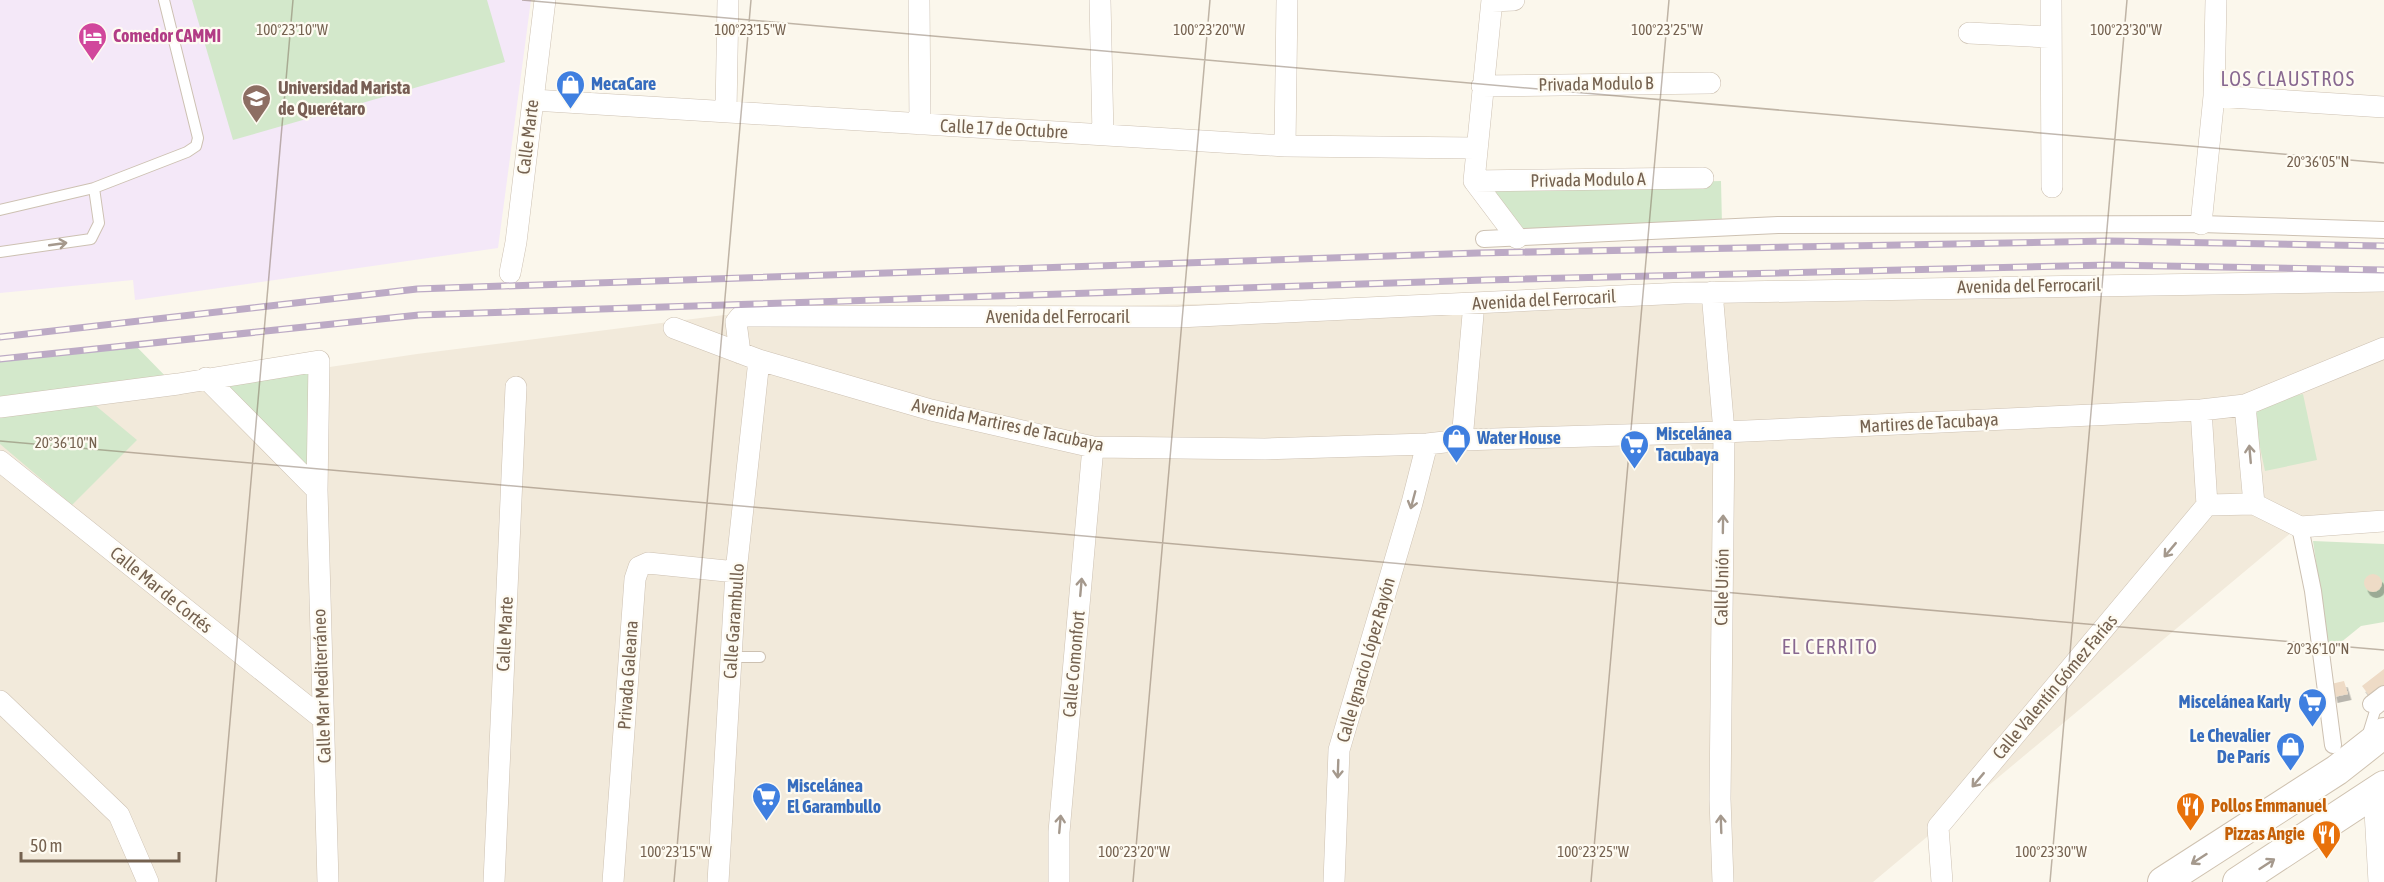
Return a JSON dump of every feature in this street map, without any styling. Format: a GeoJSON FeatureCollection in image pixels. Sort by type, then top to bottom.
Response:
{"type":"FeatureCollection","features":[{"type":"Feature","properties":{"kind":"main road"},"geometry":{"type":"LineString","coordinates":[[2163,882],[2352,748]]}},
{"type":"Feature","properties":{"kind":"main road"},"geometry":{"type":"LineString","coordinates":[[2238,882],[2379,789]]}},
{"type":"Feature","properties":{"kind":"street","name":"Calle Marte"},"geometry":{"type":"LineString","coordinates":[[510,273],[545,0]]}},
{"type":"Feature","properties":{"kind":"street"},"geometry":{"type":"LineString","coordinates":[[726,112],[728,0]]}},
{"type":"Feature","properties":{"kind":"street"},"geometry":{"type":"LineString","coordinates":[[919,0],[920,124]]}},
{"type":"Feature","properties":{"kind":"street"},"geometry":{"type":"LineString","coordinates":[[1100,0],[1103,135]]}},
{"type":"Feature","properties":{"kind":"street"},"geometry":{"type":"LineString","coordinates":[[1285,146],[1287,0]]}},
{"type":"Feature","properties":{"kind":"street"},"geometry":{"type":"LineString","coordinates":[[1515,0],[1492,1],[1475,148],[1474,182],[1517,238]]}},
{"type":"Feature","properties":{"kind":"street"},"geometry":{"type":"LineString","coordinates":[[2051,0],[2049,36],[2052,188]]}},
{"type":"Feature","properties":{"kind":"street"},"geometry":{"type":"LineString","coordinates":[[2201,224],[2214,96],[2216,0]]}},
{"type":"Feature","properties":{"kind":"street"},"geometry":{"type":"LineString","coordinates":[[1969,33],[2049,36]]}},
{"type":"Feature","properties":{"kind":"street","name":"Privada Modulo B"},"geometry":{"type":"LineString","coordinates":[[1482,86],[1710,82]]}},
{"type":"Feature","properties":{"kind":"street"},"geometry":{"type":"LineString","coordinates":[[2214,96],[2384,107]]}},
{"type":"Feature","properties":{"kind":"street","name":"Calle 17 de Octubre"},"geometry":{"type":"LineString","coordinates":[[533,100],[1285,146],[1475,148]]}},
{"type":"Feature","properties":{"kind":"street","name":"Privada Modulo A"},"geometry":{"type":"LineString","coordinates":[[1474,182],[1703,178]]}},
{"type":"Feature","properties":{"kind":"street"},"geometry":{"type":"LineString","coordinates":[[1484,239],[1778,225],[2201,224],[2384,230]]}},
{"type":"Feature","properties":{"kind":"street","name":"Avenida del Ferrocaril"},"geometry":{"type":"LineString","coordinates":[[750,356],[736,322],[746,316],[1178,317],[1712,292],[2384,281]]}},
{"type":"Feature","properties":{"kind":"street","name":"Calle Unión"},"geometry":{"type":"LineString","coordinates":[[1712,292],[1724,432],[1720,799],[1723,882]]}},
{"type":"Feature","properties":{"kind":"street"},"geometry":{"type":"LineString","coordinates":[[1462,440],[1474,303]]}},
{"type":"Feature","properties":{"kind":"street","name":"Avenida Martires de Tacubaya"},"geometry":{"type":"LineString","coordinates":[[674,328],[750,356],[931,410],[1093,447],[1264,449],[1427,444],[1462,440]]}},
{"type":"Feature","properties":{"kind":"street","name":"Martires de Tacubaya"},"geometry":{"type":"LineString","coordinates":[[1462,440],[1724,432],[2201,410],[2245,405],[2384,348]]}},
{"type":"Feature","properties":{"kind":"street","name":"Calle Garambullo"},"geometry":{"type":"LineString","coordinates":[[718,882],[750,356]]}},
{"type":"Feature","properties":{"kind":"street","name":"Calle Mar Mediterráneo"},"geometry":{"type":"LineString","coordinates":[[0,407],[319,361],[317,490],[328,882]]}},
{"type":"Feature","properties":{"kind":"street"},"geometry":{"type":"LineString","coordinates":[[206,378],[317,490]]}},
{"type":"Feature","properties":{"kind":"street","name":"Calle Marte"},"geometry":{"type":"LineString","coordinates":[[494,882],[516,387]]}},
{"type":"Feature","properties":{"kind":"street"},"geometry":{"type":"LineString","coordinates":[[2245,405],[2254,504]]}},
{"type":"Feature","properties":{"kind":"street"},"geometry":{"type":"LineString","coordinates":[[2201,410],[2207,505],[2254,504],[2300,527],[2384,521]]}},
{"type":"Feature","properties":{"kind":"street","name":"Calle Ignacio López Rayón"},"geometry":{"type":"LineString","coordinates":[[1334,882],[1339,750],[1427,444]]}},
{"type":"Feature","properties":{"kind":"street","name":"Calle Comonfort"},"geometry":{"type":"LineString","coordinates":[[1059,882],[1059,832],[1093,447]]}},
{"type":"Feature","properties":{"kind":"street","name":"Calle Mar de Cortés"},"geometry":{"type":"LineString","coordinates":[[0,460],[323,719]]}},
{"type":"Feature","properties":{"kind":"street","name":"Calle Valentín Gómez Farías"},"geometry":{"type":"LineString","coordinates":[[1942,882],[1938,827],[2207,505]]}},
{"type":"Feature","properties":{"kind":"street"},"geometry":{"type":"LineString","coordinates":[[2300,527],[2313,591],[2352,748]]}},
{"type":"Feature","properties":{"kind":"street","name":"Privada Galeana"},"geometry":{"type":"LineString","coordinates":[[613,882],[635,579],[639,567],[648,563],[736,572]]}},
{"type":"Feature","properties":{"kind":"street"},"geometry":{"type":"LineString","coordinates":[[0,701],[119,815],[148,882]]}},
{"type":"Feature","properties":{"kind":"street"},"geometry":{"type":"LineString","coordinates":[[2379,789],[2379,882]]}},
{"type":"Feature","properties":{"kind":"lane"},"geometry":{"type":"LineString","coordinates":[[0,210],[94,188],[188,152],[196,146],[198,138],[164,0]]}},
{"type":"Feature","properties":{"kind":"lane"},"geometry":{"type":"LineString","coordinates":[[0,252],[91,239],[99,224],[94,188]]}},
{"type":"Feature","properties":{"kind":"lane"},"geometry":{"type":"LineString","coordinates":[[731,657],[760,657]]}},
{"type":"Feature","properties":{"kind":"lane"},"geometry":{"type":"LineString","coordinates":[[2352,748],[2380,701]]}},
{"type":"Feature","properties":{"kind":"shaded area","name":"Universidad Marista de Querétaro"},"geometry":{"type":"Polygon","coordinates":[[[0,0],[531,0],[498,248],[135,300],[133,280],[0,293],[0,0]]]}},
{"type":"Feature","properties":{"kind":"shaded area"},"geometry":{"type":"Polygon","coordinates":[[[2384,288],[2384,520],[2298,527],[1873,882],[0,882],[0,416],[417,354],[724,315],[1458,298],[2384,288]]]}},
{"type":"Feature","properties":{"kind":"green space"},"geometry":{"type":"Polygon","coordinates":[[[192,0],[487,0],[505,62],[233,140],[192,0]]]}},
{"type":"Feature","properties":{"kind":"green space"},"geometry":{"type":"Polygon","coordinates":[[[1721,181],[1722,225],[1525,230],[1486,187],[1721,181]]]}},
{"type":"Feature","properties":{"kind":"green space"},"geometry":{"type":"Polygon","coordinates":[[[133,343],[173,384],[84,396],[137,440],[72,505],[0,444],[0,359],[133,343]]]}},
{"type":"Feature","properties":{"kind":"green space"},"geometry":{"type":"Polygon","coordinates":[[[316,362],[313,486],[207,378],[316,362]]]}},
{"type":"Feature","properties":{"kind":"green space"},"geometry":{"type":"Polygon","coordinates":[[[2303,394],[2317,460],[2265,471],[2251,405],[2303,394]]]}},
{"type":"Feature","properties":{"kind":"green space"},"geometry":{"type":"Polygon","coordinates":[[[2313,541],[2384,544],[2384,622],[2361,626],[2329,652],[2313,541]]]}},
{"type":"Feature","properties":{"kind":"building"},"geometry":{"type":"Polygon","coordinates":[[[2373,574],[2379,577],[2382,583],[2379,589],[2373,592],[2367,589],[2364,583],[2367,577],[2373,574]]]}},
{"type":"Feature","properties":{"kind":"building"},"geometry":{"type":"Polygon","coordinates":[[[2384,669],[2384,688],[2371,698],[2362,686],[2384,669]]]}},
{"type":"Feature","properties":{"kind":"building"},"geometry":{"type":"Polygon","coordinates":[[[2344,681],[2348,694],[2334,697],[2331,684],[2344,681]]]}},
{"type":"Feature","properties":{"kind":"railway"},"geometry":{"type":"LineString","coordinates":[[0,337],[417,289],[1478,253],[2109,241],[2384,246]]}},
{"type":"Feature","properties":{"kind":"railway"},"geometry":{"type":"LineString","coordinates":[[0,359],[419,315],[1485,280],[2109,265],[2384,270]]}},
{"type":"Feature","properties":{"kind":"place","name":"Comedor CAMMI"},"geometry":{"type":"Point","coordinates":[92,62]}},
{"type":"Feature","properties":{"kind":"place","name":"MecaCare"},"geometry":{"type":"Point","coordinates":[570,110]}},
{"type":"Feature","properties":{"kind":"place","name":"Universidad Marista de Querétaro"},"geometry":{"type":"Point","coordinates":[257,124]}},
{"type":"Feature","properties":{"kind":"place","name":"Water House"},"geometry":{"type":"Point","coordinates":[1456,464]}},
{"type":"Feature","properties":{"kind":"place","name":"Miscelánea Tacubaya"},"geometry":{"type":"Point","coordinates":[1635,470]}},
{"type":"Feature","properties":{"kind":"place","name":"Miscelánea Karly"},"geometry":{"type":"Point","coordinates":[2312,728]}},
{"type":"Feature","properties":{"kind":"place","name":"Le Chevalier De París"},"geometry":{"type":"Point","coordinates":[2291,772]}},
{"type":"Feature","properties":{"kind":"place","name":"Miscelánea El Garambullo"},"geometry":{"type":"Point","coordinates":[766,822]}},
{"type":"Feature","properties":{"kind":"place","name":"Pollos Emmanuel"},"geometry":{"type":"Point","coordinates":[2190,832]}},
{"type":"Feature","properties":{"kind":"place","name":"Pizzas Angie"},"geometry":{"type":"Point","coordinates":[2326,860]}},
{"type":"Feature","properties":{"kind":"district","name":"LOS CLAUSTROS"},"geometry":{"type":"Point","coordinates":[2288,79]}},
{"type":"Feature","properties":{"kind":"district","name":"EL CERRITO"},"geometry":{"type":"Point","coordinates":[1830,647]}}]}
